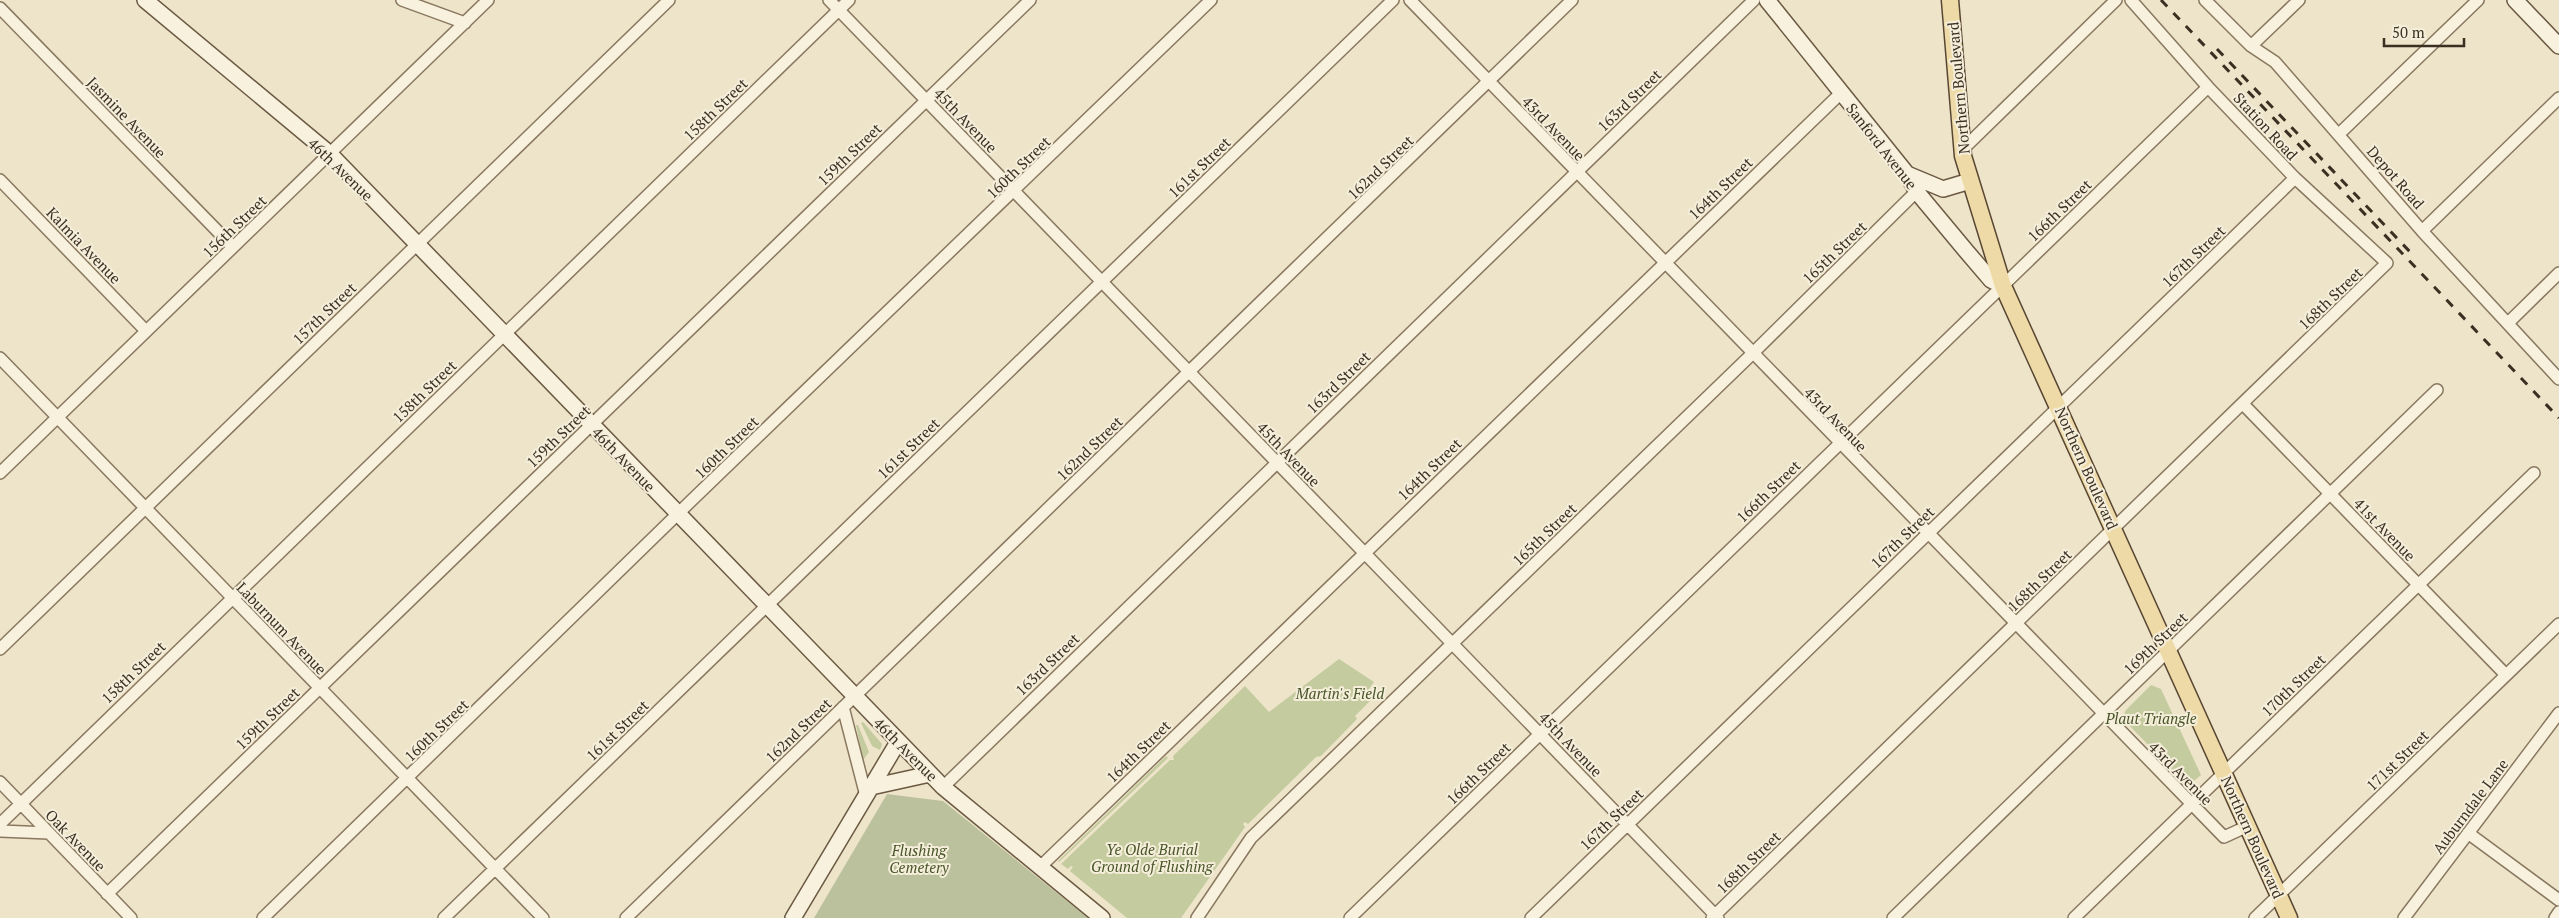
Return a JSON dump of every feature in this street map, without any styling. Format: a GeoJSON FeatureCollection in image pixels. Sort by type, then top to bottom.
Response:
{"type":"FeatureCollection","features":[{"type":"Feature","properties":{"kind":"main road","name":"Northern Boulevard"},"geometry":{"type":"LineString","coordinates":[[1950,0],[1962,153],[2004,286],[2290,918]]}},
{"type":"Feature","properties":{"kind":"street"},"geometry":{"type":"LineString","coordinates":[[0,6],[2,0]]}},
{"type":"Feature","properties":{"kind":"street"},"geometry":{"type":"LineString","coordinates":[[402,0],[464,23]]}},
{"type":"Feature","properties":{"kind":"street","name":"156th Street"},"geometry":{"type":"LineString","coordinates":[[0,473],[488,0]]}},
{"type":"Feature","properties":{"kind":"street","name":"157th Street"},"geometry":{"type":"LineString","coordinates":[[0,649],[669,0]]}},
{"type":"Feature","properties":{"kind":"street","name":"45th Avenue"},"geometry":{"type":"LineString","coordinates":[[829,0],[1628,824],[1715,917]]}},
{"type":"Feature","properties":{"kind":"street","name":"158th Street"},"geometry":{"type":"LineString","coordinates":[[0,824],[850,0]]}},
{"type":"Feature","properties":{"kind":"street","name":"159th Street"},"geometry":{"type":"LineString","coordinates":[[107,894],[1030,0]]}},
{"type":"Feature","properties":{"kind":"street","name":"160th Street"},"geometry":{"type":"LineString","coordinates":[[263,918],[1211,0]]}},
{"type":"Feature","properties":{"kind":"street","name":"161st Street"},"geometry":{"type":"LineString","coordinates":[[444,918],[1393,0]]}},
{"type":"Feature","properties":{"kind":"street","name":"43rd Avenue"},"geometry":{"type":"LineString","coordinates":[[1410,0],[2191,805],[2224,837],[2248,826]]}},
{"type":"Feature","properties":{"kind":"street","name":"162nd Street"},"geometry":{"type":"LineString","coordinates":[[626,918],[1572,0]]}},
{"type":"Feature","properties":{"kind":"street","name":"163rd Street"},"geometry":{"type":"LineString","coordinates":[[943,787],[1754,0]]}},
{"type":"Feature","properties":{"kind":"street","name":"Sanford Avenue"},"geometry":{"type":"LineString","coordinates":[[1767,0],[1907,174],[1921,187],[1990,280],[2004,286]]}},
{"type":"Feature","properties":{"kind":"street"},"geometry":{"type":"LineString","coordinates":[[1962,153],[2116,0]]}},
{"type":"Feature","properties":{"kind":"street","name":"Station Road"},"geometry":{"type":"LineString","coordinates":[[2131,0],[2208,87],[2295,178],[2387,263]]}},
{"type":"Feature","properties":{"kind":"street","name":"Depot Road"},"geometry":{"type":"LineString","coordinates":[[2205,0],[2251,46],[2275,62],[2422,231],[2559,379]]}},
{"type":"Feature","properties":{"kind":"street"},"geometry":{"type":"LineString","coordinates":[[2251,46],[2299,0]]}},
{"type":"Feature","properties":{"kind":"street"},"geometry":{"type":"LineString","coordinates":[[2339,134],[2478,0]]}},
{"type":"Feature","properties":{"kind":"street"},"geometry":{"type":"LineString","coordinates":[[2515,0],[2559,46]]}},
{"type":"Feature","properties":{"kind":"street","name":"46th Avenue"},"geometry":{"type":"LineString","coordinates":[[149,2],[330,154],[766,606],[849,702],[898,742],[943,787],[1102,918]]}},
{"type":"Feature","properties":{"kind":"street","name":"Jasmine Avenue"},"geometry":{"type":"LineString","coordinates":[[0,6],[233,247]]}},
{"type":"Feature","properties":{"kind":"street","name":"166th Street"},"geometry":{"type":"LineString","coordinates":[[1350,918],[2208,87]]}},
{"type":"Feature","properties":{"kind":"street","name":"164th Street"},"geometry":{"type":"LineString","coordinates":[[1039,868],[1841,93]]}},
{"type":"Feature","properties":{"kind":"street"},"geometry":{"type":"LineString","coordinates":[[2422,231],[2559,98]]}},
{"type":"Feature","properties":{"kind":"street","name":"167th Street"},"geometry":{"type":"LineString","coordinates":[[1531,918],[2295,178]]}},
{"type":"Feature","properties":{"kind":"street","name":"Kalmia Avenue"},"geometry":{"type":"LineString","coordinates":[[0,180],[146,331]]}},
{"type":"Feature","properties":{"kind":"street"},"geometry":{"type":"LineString","coordinates":[[1921,187],[1943,189],[1970,181]]}},
{"type":"Feature","properties":{"kind":"street","name":"165th Street"},"geometry":{"type":"LineString","coordinates":[[1196,918],[1251,838],[1752,354],[1921,187]]}},
{"type":"Feature","properties":{"kind":"street","name":"168th Street"},"geometry":{"type":"LineString","coordinates":[[1715,917],[2387,263]]}},
{"type":"Feature","properties":{"kind":"street"},"geometry":{"type":"LineString","coordinates":[[2508,323],[2559,273]]}},
{"type":"Feature","properties":{"kind":"street","name":"Laburnum Avenue"},"geometry":{"type":"LineString","coordinates":[[0,358],[543,918]]}},
{"type":"Feature","properties":{"kind":"street","name":"169th Street"},"geometry":{"type":"LineString","coordinates":[[1893,918],[2437,390]]}},
{"type":"Feature","properties":{"kind":"street","name":"41st Avenue"},"geometry":{"type":"LineString","coordinates":[[2243,404],[2506,675]]}},
{"type":"Feature","properties":{"kind":"street","name":"170th Street"},"geometry":{"type":"LineString","coordinates":[[2074,918],[2534,473]]}},
{"type":"Feature","properties":{"kind":"street","name":"171st Street"},"geometry":{"type":"LineString","coordinates":[[2255,918],[2559,624]]}},
{"type":"Feature","properties":{"kind":"street"},"geometry":{"type":"LineString","coordinates":[[849,702],[868,791]]}},
{"type":"Feature","properties":{"kind":"street","name":"Auburndale Lane"},"geometry":{"type":"LineString","coordinates":[[2404,918],[2559,713]]}},
{"type":"Feature","properties":{"kind":"street"},"geometry":{"type":"LineString","coordinates":[[792,918],[898,742]]}},
{"type":"Feature","properties":{"kind":"street"},"geometry":{"type":"LineString","coordinates":[[868,791],[930,774]]}},
{"type":"Feature","properties":{"kind":"street","name":"Oak Avenue"},"geometry":{"type":"LineString","coordinates":[[0,782],[131,918]]}},
{"type":"Feature","properties":{"kind":"street"},"geometry":{"type":"LineString","coordinates":[[0,831],[49,833]]}},
{"type":"Feature","properties":{"kind":"street"},"geometry":{"type":"LineString","coordinates":[[2468,833],[2559,900]]}},
{"type":"Feature","properties":{"kind":"street"},"geometry":{"type":"LineString","coordinates":[[2555,918],[2559,912]]}},
{"type":"Feature","properties":{"kind":"green space","name":"Ye Olde Burial Ground of Flushing"},"geometry":{"type":"Polygon","coordinates":[[[1339,659],[1374,682],[1369,689],[1376,695],[1355,716],[1357,719],[1321,756],[1316,757],[1248,824],[1245,822],[1243,824],[1245,827],[1181,918],[1127,918],[1070,871],[1073,867],[1071,866],[1068,869],[1061,864],[1170,760],[1174,760],[1173,756],[1245,686],[1269,712],[1339,659]]]}},
{"type":"Feature","properties":{"kind":"green space","name":"Plaut Triangle"},"geometry":{"type":"Polygon","coordinates":[[[2151,685],[2161,689],[2201,775],[2188,786],[2124,720],[2125,711],[2151,685]]]}},
{"type":"Feature","properties":{"kind":"green space"},"geometry":{"type":"Polygon","coordinates":[[[863,722],[882,744],[880,750],[872,746],[861,723],[863,722]]]}},
{"type":"Feature","properties":{"kind":"green space"},"geometry":{"type":"Polygon","coordinates":[[[856,725],[858,725],[869,752],[863,760],[856,725]]]}},
{"type":"Feature","properties":{"kind":"green space"},"geometry":{"type":"Polygon","coordinates":[[[1166,756],[1168,758],[1058,861],[1166,756]]]}},
{"type":"Feature","properties":{"kind":"green space","name":"Flushing Cemetery"},"geometry":{"type":"Polygon","coordinates":[[[887,794],[943,801],[1088,918],[814,918],[887,794]]]}},
{"type":"Feature","properties":{"kind":"railway"},"geometry":{"type":"LineString","coordinates":[[2161,0],[2559,418]]}},
{"type":"Feature","properties":{"kind":"railway"},"geometry":{"type":"LineString","coordinates":[[2217,49],[2412,254]]}},
{"type":"Feature","properties":{"kind":"park label","name":"Martin's Field"},"geometry":{"type":"Point","coordinates":[1340,693]}}]}
